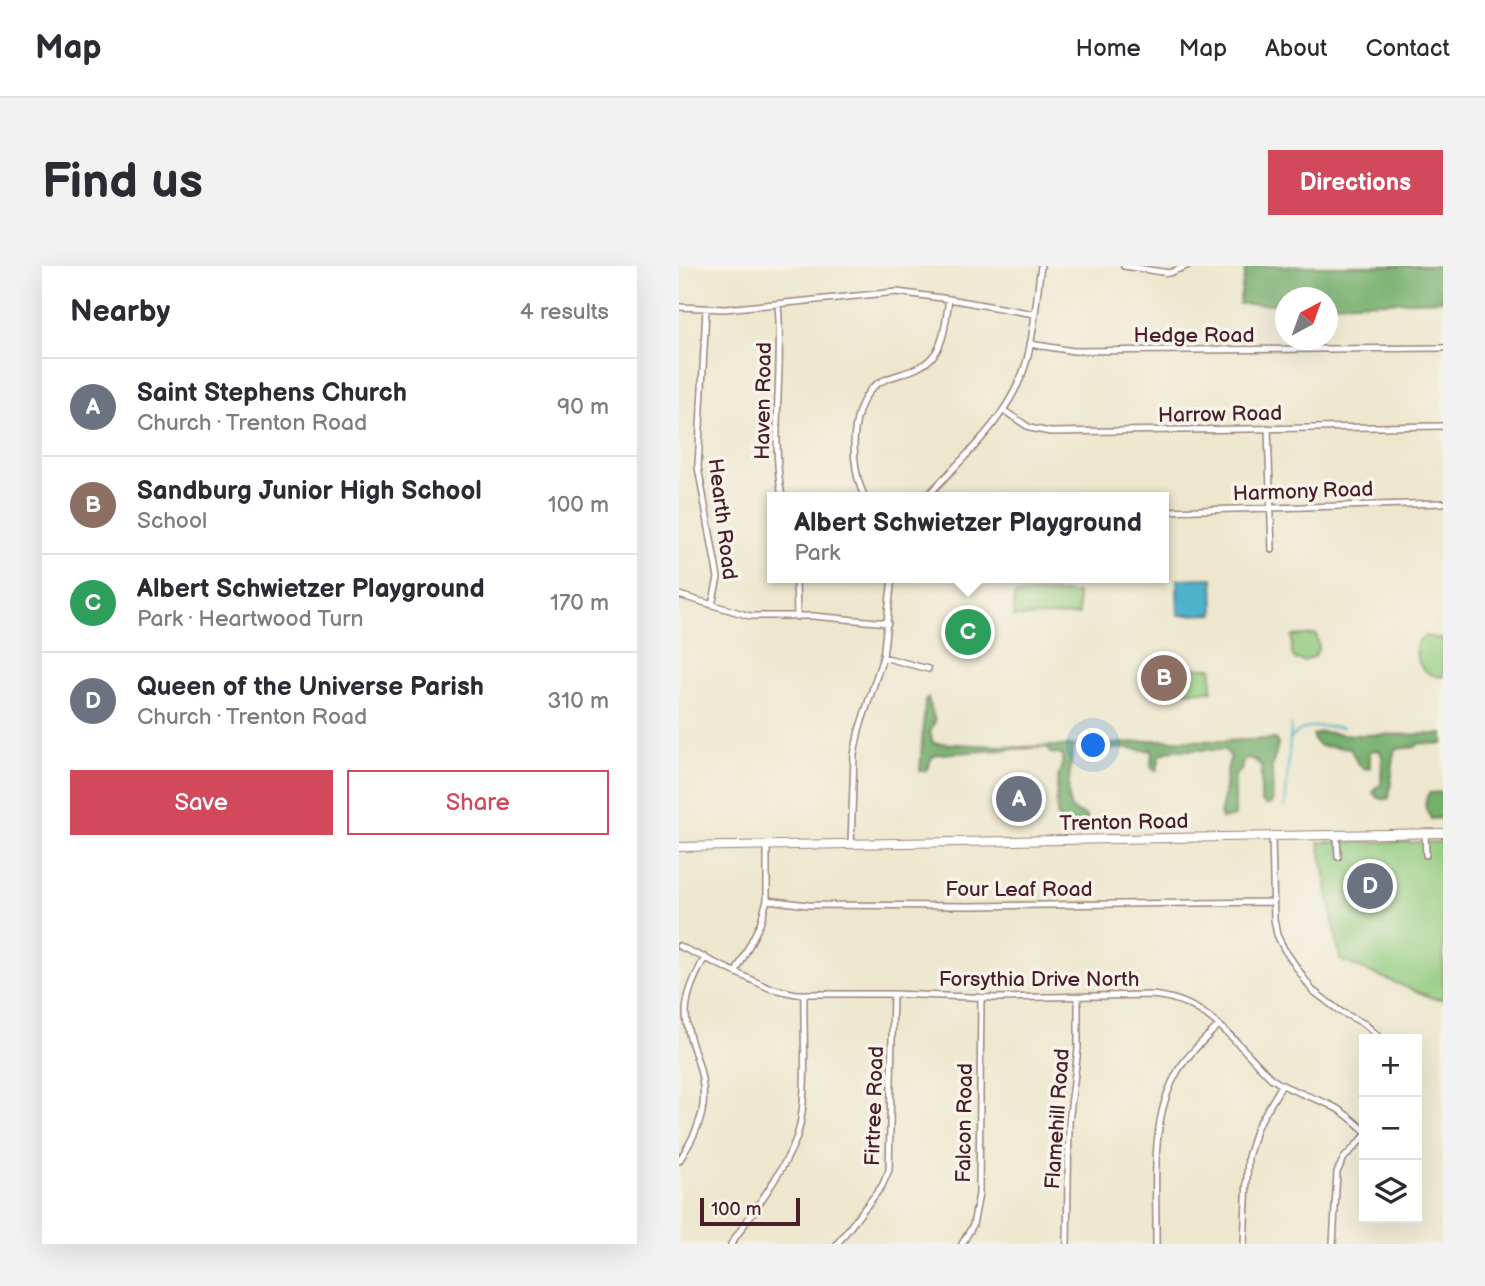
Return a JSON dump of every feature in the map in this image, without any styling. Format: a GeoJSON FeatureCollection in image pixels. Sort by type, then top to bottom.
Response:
{"type":"FeatureCollection","features":[{"type":"Feature","properties":{"kind":"main road","name":"Trenton Road"},"geometry":{"type":"LineString","coordinates":[[679,847],[1443,834]]}},
{"type":"Feature","properties":{"kind":"street"},"geometry":{"type":"LineString","coordinates":[[932,492],[1003,411],[1024,370],[1041,266]]}},
{"type":"Feature","properties":{"kind":"street"},"geometry":{"type":"LineString","coordinates":[[1124,266],[1160,272],[1176,271],[1187,266]]}},
{"type":"Feature","properties":{"kind":"street"},"geometry":{"type":"LineString","coordinates":[[679,307],[706,309],[778,305],[891,292],[1034,314]]}},
{"type":"Feature","properties":{"kind":"street"},"geometry":{"type":"LineString","coordinates":[[863,492],[858,481],[855,455],[859,405],[876,385],[919,367],[933,356],[943,331],[949,299]]}},
{"type":"Feature","properties":{"kind":"street","name":"Haven Road"},"geometry":{"type":"LineString","coordinates":[[778,305],[781,342],[776,464],[781,492]]}},
{"type":"Feature","properties":{"kind":"street","name":"Hearth Road"},"geometry":{"type":"LineString","coordinates":[[706,309],[698,467],[718,578],[712,605]]}},
{"type":"Feature","properties":{"kind":"street","name":"Hedge Road"},"geometry":{"type":"LineString","coordinates":[[1030,344],[1075,351],[1443,348]]}},
{"type":"Feature","properties":{"kind":"street","name":"Harrow Road"},"geometry":{"type":"LineString","coordinates":[[1003,411],[1030,428],[1050,432],[1443,426]]}},
{"type":"Feature","properties":{"kind":"street"},"geometry":{"type":"LineString","coordinates":[[1268,428],[1272,550]]}},
{"type":"Feature","properties":{"kind":"street","name":"Harmony Road"},"geometry":{"type":"LineString","coordinates":[[1169,511],[1443,503]]}},
{"type":"Feature","properties":{"kind":"street"},"geometry":{"type":"LineString","coordinates":[[796,583],[797,617]]}},
{"type":"Feature","properties":{"kind":"street"},"geometry":{"type":"LineString","coordinates":[[851,845],[856,740],[883,657],[892,583]]}},
{"type":"Feature","properties":{"kind":"street"},"geometry":{"type":"LineString","coordinates":[[679,595],[741,615],[888,623]]}},
{"type":"Feature","properties":{"kind":"street"},"geometry":{"type":"LineString","coordinates":[[883,657],[928,669]]}},
{"type":"Feature","properties":{"kind":"street"},"geometry":{"type":"LineString","coordinates":[[1425,834],[1426,855]]}},
{"type":"Feature","properties":{"kind":"street"},"geometry":{"type":"LineString","coordinates":[[1337,836],[1338,856]]}},
{"type":"Feature","properties":{"kind":"street"},"geometry":{"type":"LineString","coordinates":[[1272,837],[1273,902],[1277,935],[1304,980],[1325,1001],[1365,1024],[1376,1034]]}},
{"type":"Feature","properties":{"kind":"street"},"geometry":{"type":"LineString","coordinates":[[736,972],[760,924],[767,900],[767,845]]}},
{"type":"Feature","properties":{"kind":"street","name":"Four Leaf Road"},"geometry":{"type":"LineString","coordinates":[[767,900],[809,905],[969,906],[1273,902]]}},
{"type":"Feature","properties":{"kind":"street","name":"Forsythia Drive North"},"geometry":{"type":"LineString","coordinates":[[679,946],[769,988],[804,995],[1171,997],[1202,1010],[1282,1086],[1328,1104],[1359,1126]]}},
{"type":"Feature","properties":{"kind":"street"},"geometry":{"type":"LineString","coordinates":[[679,1160],[696,1134],[704,1107],[702,1076],[689,1035],[686,1013],[689,992],[705,957]]}},
{"type":"Feature","properties":{"kind":"street","name":"Firtree Road"},"geometry":{"type":"LineString","coordinates":[[838,1244],[882,1186],[890,1170],[893,994]]}},
{"type":"Feature","properties":{"kind":"street"},"geometry":{"type":"LineString","coordinates":[[731,1244],[789,1153],[798,1131],[803,1104],[804,995]]}},
{"type":"Feature","properties":{"kind":"street","name":"Flamehill Road"},"geometry":{"type":"LineString","coordinates":[[1067,1244],[1069,1122],[1078,1049],[1078,996]]}},
{"type":"Feature","properties":{"kind":"street","name":"Falcon Road"},"geometry":{"type":"LineString","coordinates":[[962,1244],[973,1225],[979,1194],[981,998]]}},
{"type":"Feature","properties":{"kind":"street"},"geometry":{"type":"LineString","coordinates":[[1156,1244],[1158,1143],[1163,1108],[1172,1082],[1187,1059],[1219,1025]]}},
{"type":"Feature","properties":{"kind":"street"},"geometry":{"type":"LineString","coordinates":[[1244,1244],[1248,1157],[1258,1127],[1282,1086]]}},
{"type":"Feature","properties":{"kind":"street"},"geometry":{"type":"LineString","coordinates":[[1333,1244],[1337,1172],[1344,1158],[1359,1143]]}},
{"type":"Feature","properties":{"kind":"green space"},"geometry":{"type":"Polygon","coordinates":[[[1246,266],[1443,266],[1443,300],[1338,304],[1338,287],[1275,287],[1275,304],[1239,304],[1246,266]]]}},
{"type":"Feature","properties":{"kind":"green space"},"geometry":{"type":"Polygon","coordinates":[[[1077,593],[1079,615],[1014,617],[1014,595],[1077,593]]]}},
{"type":"Feature","properties":{"kind":"green space"},"geometry":{"type":"Polygon","coordinates":[[[1316,634],[1319,646],[1315,656],[1304,661],[1295,659],[1292,654],[1292,636],[1316,634]]]}},
{"type":"Feature","properties":{"kind":"green space"},"geometry":{"type":"Polygon","coordinates":[[[1425,636],[1443,639],[1443,677],[1425,671],[1418,662],[1417,643],[1425,636]]]}},
{"type":"Feature","properties":{"kind":"green space"},"geometry":{"type":"Polygon","coordinates":[[[1156,667],[1212,668],[1212,691],[1157,692],[1156,667]]]}},
{"type":"Feature","properties":{"kind":"green space"},"geometry":{"type":"Polygon","coordinates":[[[928,698],[935,721],[930,732],[933,743],[1018,747],[1106,745],[1154,740],[1275,739],[1278,744],[1272,767],[1273,799],[1271,804],[1266,805],[1261,801],[1261,766],[1248,758],[1243,761],[1241,771],[1235,775],[1235,816],[1222,819],[1220,813],[1231,757],[1225,750],[1172,750],[1160,755],[1157,770],[1154,770],[1151,767],[1152,750],[1123,748],[1101,751],[1099,746],[1073,746],[1070,804],[1072,809],[1087,817],[1089,827],[1058,820],[1057,788],[1062,755],[1050,753],[1048,747],[938,754],[932,757],[927,770],[920,771],[925,701],[928,698]]]}},
{"type":"Feature","properties":{"kind":"green space"},"geometry":{"type":"Polygon","coordinates":[[[1322,732],[1354,735],[1443,734],[1443,744],[1419,743],[1415,747],[1395,749],[1389,798],[1382,799],[1373,793],[1376,787],[1381,786],[1382,756],[1379,750],[1370,751],[1370,768],[1365,769],[1358,764],[1350,748],[1320,746],[1314,741],[1313,735],[1322,732]]]}},
{"type":"Feature","properties":{"kind":"green space"},"geometry":{"type":"Polygon","coordinates":[[[1443,792],[1443,818],[1431,819],[1425,806],[1427,797],[1429,793],[1443,792]]]}},
{"type":"Feature","properties":{"kind":"green space"},"geometry":{"type":"Polygon","coordinates":[[[1319,842],[1443,842],[1443,999],[1435,999],[1340,960],[1319,842]]]}},
{"type":"Feature","properties":{"kind":"water"},"geometry":{"type":"Polygon","coordinates":[[[1213,578],[1214,614],[1178,615],[1177,579],[1213,578]]]}},
{"type":"Feature","properties":{"kind":"waterway"},"geometry":{"type":"LineString","coordinates":[[1290,739],[1291,725]]}},
{"type":"Feature","properties":{"kind":"waterway"},"geometry":{"type":"LineString","coordinates":[[1285,807],[1290,740],[1300,730],[1307,728],[1343,727]]}},
{"type":"Feature","properties":{"kind":"place","name":"Albert Schwietzer Playground"},"geometry":{"type":"Point","coordinates":[968,632]}},
{"type":"Feature","properties":{"kind":"place","name":"Sandburg Junior High School"},"geometry":{"type":"Point","coordinates":[1164,678]}},
{"type":"Feature","properties":{"kind":"place","name":"Saint Stephens Church"},"geometry":{"type":"Point","coordinates":[1019,799]}},
{"type":"Feature","properties":{"kind":"place","name":"Queen of the Universe Parish"},"geometry":{"type":"Point","coordinates":[1370,886]}}]}
